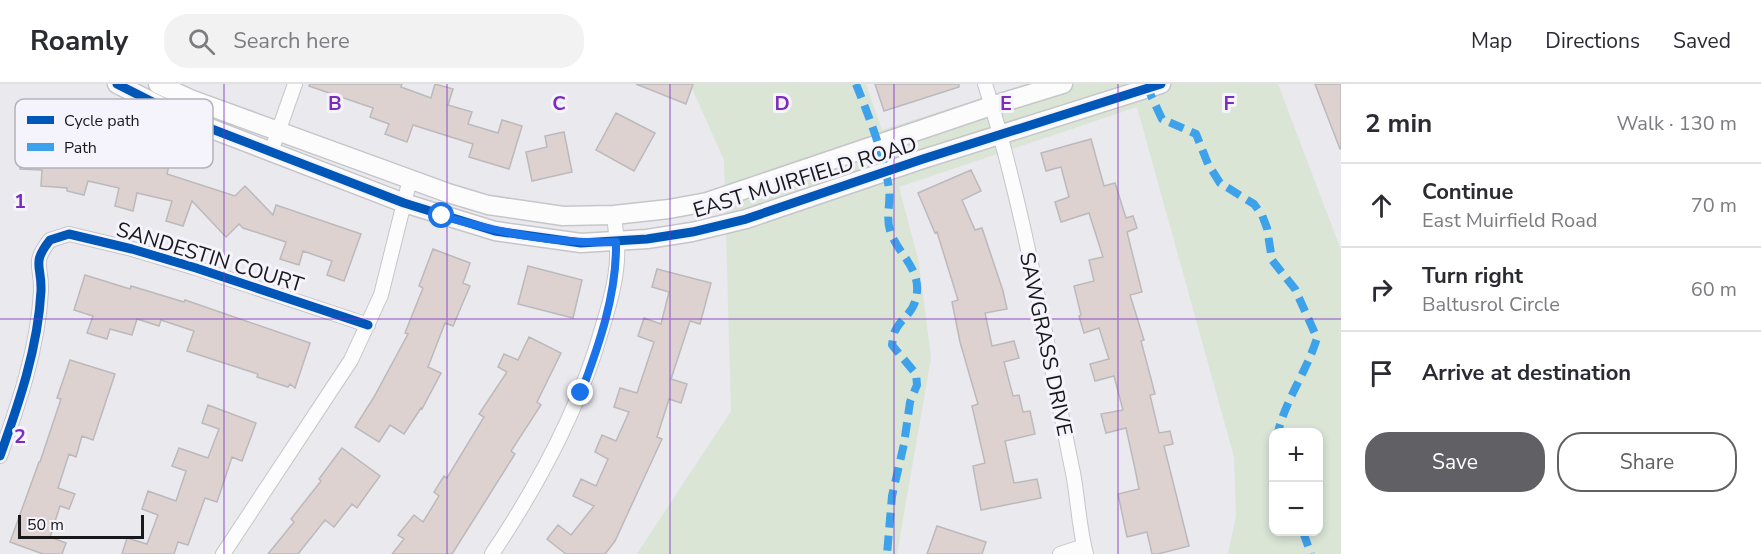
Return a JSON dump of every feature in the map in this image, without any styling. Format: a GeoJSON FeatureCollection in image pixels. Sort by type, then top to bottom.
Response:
{"type":"FeatureCollection","features":[{"type":"Feature","properties":{"kind":"street","name":"EAST MUIRFIELD ROAD"},"geometry":{"type":"LineString","coordinates":[[117,84],[147,99]]}},
{"type":"Feature","properties":{"kind":"street","name":"EAST MUIRFIELD ROAD"},"geometry":{"type":"LineString","coordinates":[[158,84],[190,99]]}},
{"type":"Feature","properties":{"kind":"street"},"geometry":{"type":"LineString","coordinates":[[271,152],[295,84]]}},
{"type":"Feature","properties":{"kind":"street","name":"SAWGRASS DRIVE"},"geometry":{"type":"LineString","coordinates":[[985,84],[1001,135],[1017,201],[1078,498],[1085,550]]}},
{"type":"Feature","properties":{"kind":"street","name":"EAST MUIRFIELD ROAD"},"geometry":{"type":"LineString","coordinates":[[213,107],[448,193],[498,207],[563,216],[614,215],[646,213],[707,202],[1063,84]]}},
{"type":"Feature","properties":{"kind":"street","name":"EAST MUIRFIELD ROAD"},"geometry":{"type":"LineString","coordinates":[[213,129],[404,203],[495,231],[581,243],[616,242],[692,232],[746,219],[923,159],[1161,84]]}},
{"type":"Feature","properties":{"kind":"street"},"geometry":{"type":"LineString","coordinates":[[223,554],[351,360],[381,295],[410,178]]}},
{"type":"Feature","properties":{"kind":"street"},"geometry":{"type":"LineString","coordinates":[[492,554],[549,459],[581,393],[591,366],[612,293],[616,269],[614,215]]}},
{"type":"Feature","properties":{"kind":"street","name":"SANDESTIN COURT"},"geometry":{"type":"LineString","coordinates":[[0,456],[23,390],[36,336],[41,290],[38,259],[50,240],[69,234],[132,249],[368,325]]}},
{"type":"Feature","properties":{"kind":"street"},"geometry":{"type":"LineString","coordinates":[[1060,554],[1085,550]]}},
{"type":"Feature","properties":{"kind":"green space"},"geometry":{"type":"Polygon","coordinates":[[[690,84],[866,84],[882,130],[1026,84],[1278,84],[1341,250],[1341,554],[1228,554],[1236,516],[1234,457],[1137,107],[899,187],[919,263],[931,358],[897,554],[637,554],[731,411],[724,160],[690,84]]]}},
{"type":"Feature","properties":{"kind":"building"},"geometry":{"type":"Polygon","coordinates":[[[310,84],[402,84],[401,87],[431,98],[435,84],[453,89],[448,105],[472,112],[468,124],[498,133],[502,120],[522,126],[509,169],[469,157],[473,144],[413,125],[407,142],[385,134],[389,124],[370,117],[373,108],[309,86],[310,84]]]}},
{"type":"Feature","properties":{"kind":"building"},"geometry":{"type":"Polygon","coordinates":[[[636,84],[693,84],[686,104],[636,84]]]}},
{"type":"Feature","properties":{"kind":"building"},"geometry":{"type":"Polygon","coordinates":[[[875,84],[959,84],[959,87],[884,111],[875,84]]]}},
{"type":"Feature","properties":{"kind":"building"},"geometry":{"type":"Polygon","coordinates":[[[1315,84],[1341,84],[1341,149],[1340,149],[1315,84]]]}},
{"type":"Feature","properties":{"kind":"building"},"geometry":{"type":"Polygon","coordinates":[[[616,113],[655,133],[634,171],[596,150],[616,113]]]}},
{"type":"Feature","properties":{"kind":"building"},"geometry":{"type":"Polygon","coordinates":[[[564,132],[572,172],[532,181],[526,152],[547,147],[545,136],[564,132]]]}},
{"type":"Feature","properties":{"kind":"building"},"geometry":{"type":"Polygon","coordinates":[[[1091,139],[1104,186],[1115,183],[1126,218],[1133,216],[1137,228],[1127,232],[1142,292],[1130,295],[1144,340],[1141,341],[1155,394],[1150,395],[1159,433],[1170,431],[1173,444],[1164,446],[1189,546],[1158,554],[1152,554],[1147,532],[1127,537],[1118,494],[1139,489],[1134,464],[1126,428],[1106,433],[1101,414],[1123,410],[1114,376],[1095,381],[1090,364],[1109,359],[1099,328],[1084,333],[1079,316],[1081,315],[1074,286],[1094,281],[1089,260],[1103,257],[1089,213],[1061,222],[1055,202],[1069,197],[1061,167],[1046,171],[1041,153],[1091,139]]]}},
{"type":"Feature","properties":{"kind":"building"},"geometry":{"type":"Polygon","coordinates":[[[168,168],[167,174],[235,196],[245,186],[273,215],[276,205],[361,234],[344,281],[327,275],[332,261],[303,251],[299,265],[280,259],[286,242],[243,228],[239,224],[226,237],[192,201],[183,226],[166,221],[172,201],[137,193],[133,211],[115,206],[119,188],[88,181],[84,195],[67,191],[67,188],[41,186],[42,170],[20,169],[168,168]]]}},
{"type":"Feature","properties":{"kind":"building"},"geometry":{"type":"Polygon","coordinates":[[[971,170],[981,191],[962,200],[975,230],[982,228],[1007,309],[985,313],[992,346],[1014,341],[1019,358],[1004,362],[1013,396],[1019,395],[1023,412],[1030,411],[1035,434],[1005,441],[1014,483],[1037,479],[1041,498],[981,510],[973,466],[985,463],[972,406],[978,404],[960,342],[952,302],[958,300],[937,232],[935,233],[918,193],[971,170]]]}},
{"type":"Feature","properties":{"kind":"building"},"geometry":{"type":"Polygon","coordinates":[[[433,249],[470,263],[463,283],[470,286],[453,326],[445,323],[428,367],[441,373],[422,409],[404,434],[390,425],[379,442],[355,427],[408,334],[405,333],[423,288],[419,286],[433,249]]]}},
{"type":"Feature","properties":{"kind":"building"},"geometry":{"type":"Polygon","coordinates":[[[528,266],[582,280],[573,318],[518,304],[528,266]]]}},
{"type":"Feature","properties":{"kind":"building"},"geometry":{"type":"Polygon","coordinates":[[[657,269],[711,283],[700,324],[690,321],[671,379],[687,384],[681,403],[669,399],[657,437],[662,439],[615,541],[605,554],[566,554],[547,539],[558,525],[571,535],[594,506],[573,496],[581,479],[596,486],[608,459],[595,452],[602,435],[616,441],[629,412],[614,407],[620,388],[637,393],[654,342],[638,336],[644,318],[661,324],[669,292],[652,287],[657,269]]]}},
{"type":"Feature","properties":{"kind":"building"},"geometry":{"type":"Polygon","coordinates":[[[85,275],[130,289],[131,286],[184,302],[185,300],[310,343],[295,388],[290,384],[288,387],[257,377],[258,374],[187,351],[194,331],[161,320],[159,326],[137,319],[132,335],[110,329],[107,339],[87,333],[93,316],[74,310],[85,275]]]}},
{"type":"Feature","properties":{"kind":"building"},"geometry":{"type":"Polygon","coordinates":[[[529,337],[561,353],[537,402],[541,405],[511,451],[515,454],[488,497],[452,554],[392,554],[404,539],[398,535],[414,515],[423,522],[439,496],[434,492],[444,476],[447,478],[484,417],[479,414],[507,372],[498,367],[504,354],[518,360],[529,337]]]}},
{"type":"Feature","properties":{"kind":"building"},"geometry":{"type":"Polygon","coordinates":[[[70,360],[115,374],[93,440],[82,436],[76,457],[69,454],[58,488],[75,494],[69,509],[60,506],[50,537],[66,543],[62,554],[43,554],[10,542],[61,399],[57,398],[70,360]]]}},
{"type":"Feature","properties":{"kind":"building"},"geometry":{"type":"Polygon","coordinates":[[[208,405],[256,423],[242,461],[232,457],[217,502],[205,498],[188,545],[178,542],[174,554],[122,554],[127,538],[147,544],[158,515],[142,509],[148,491],[176,501],[186,471],[172,466],[179,448],[208,458],[219,429],[202,423],[208,405]]]}},
{"type":"Feature","properties":{"kind":"building"},"geometry":{"type":"Polygon","coordinates":[[[342,448],[380,476],[357,508],[352,504],[334,527],[325,520],[298,554],[268,554],[294,522],[291,519],[321,481],[319,479],[342,448]]]}},
{"type":"Feature","properties":{"kind":"building"},"geometry":{"type":"Polygon","coordinates":[[[937,526],[986,542],[982,554],[927,554],[937,526]]]}},
{"type":"Feature","properties":{"kind":"marked path"},"geometry":{"type":"LineString","coordinates":[[856,84],[884,162],[889,194],[888,222],[891,234],[912,269],[917,283],[914,305],[895,331],[892,345],[916,374],[917,385],[910,402],[904,444],[892,496],[887,554]]}},
{"type":"Feature","properties":{"kind":"marked path"},"geometry":{"type":"LineString","coordinates":[[1146,85],[1162,119],[1196,134],[1208,164],[1220,183],[1254,204],[1262,215],[1267,228],[1272,260],[1295,289],[1317,338],[1279,428]]}},
{"type":"Feature","properties":{"kind":"marked path"},"geometry":{"type":"LineString","coordinates":[[1304,536],[1311,554]]}},
{"type":"Feature","properties":{"kind":"cycle path"},"geometry":{"type":"LineString","coordinates":[[117,84],[147,99]]}},
{"type":"Feature","properties":{"kind":"cycle path"},"geometry":{"type":"LineString","coordinates":[[213,129],[404,203],[495,231],[581,243],[647,239],[692,232],[746,219],[923,159],[1161,84]]}},
{"type":"Feature","properties":{"kind":"cycle path"},"geometry":{"type":"LineString","coordinates":[[0,456],[21,396],[32,354],[41,291],[39,260],[50,240],[69,234],[132,249],[368,325]]}},
{"type":"Feature","properties":{"kind":"route"},"geometry":{"type":"LineString","coordinates":[[442,216],[495,231],[541,239],[581,243],[616,242],[616,269],[612,293],[581,393]]}}]}
